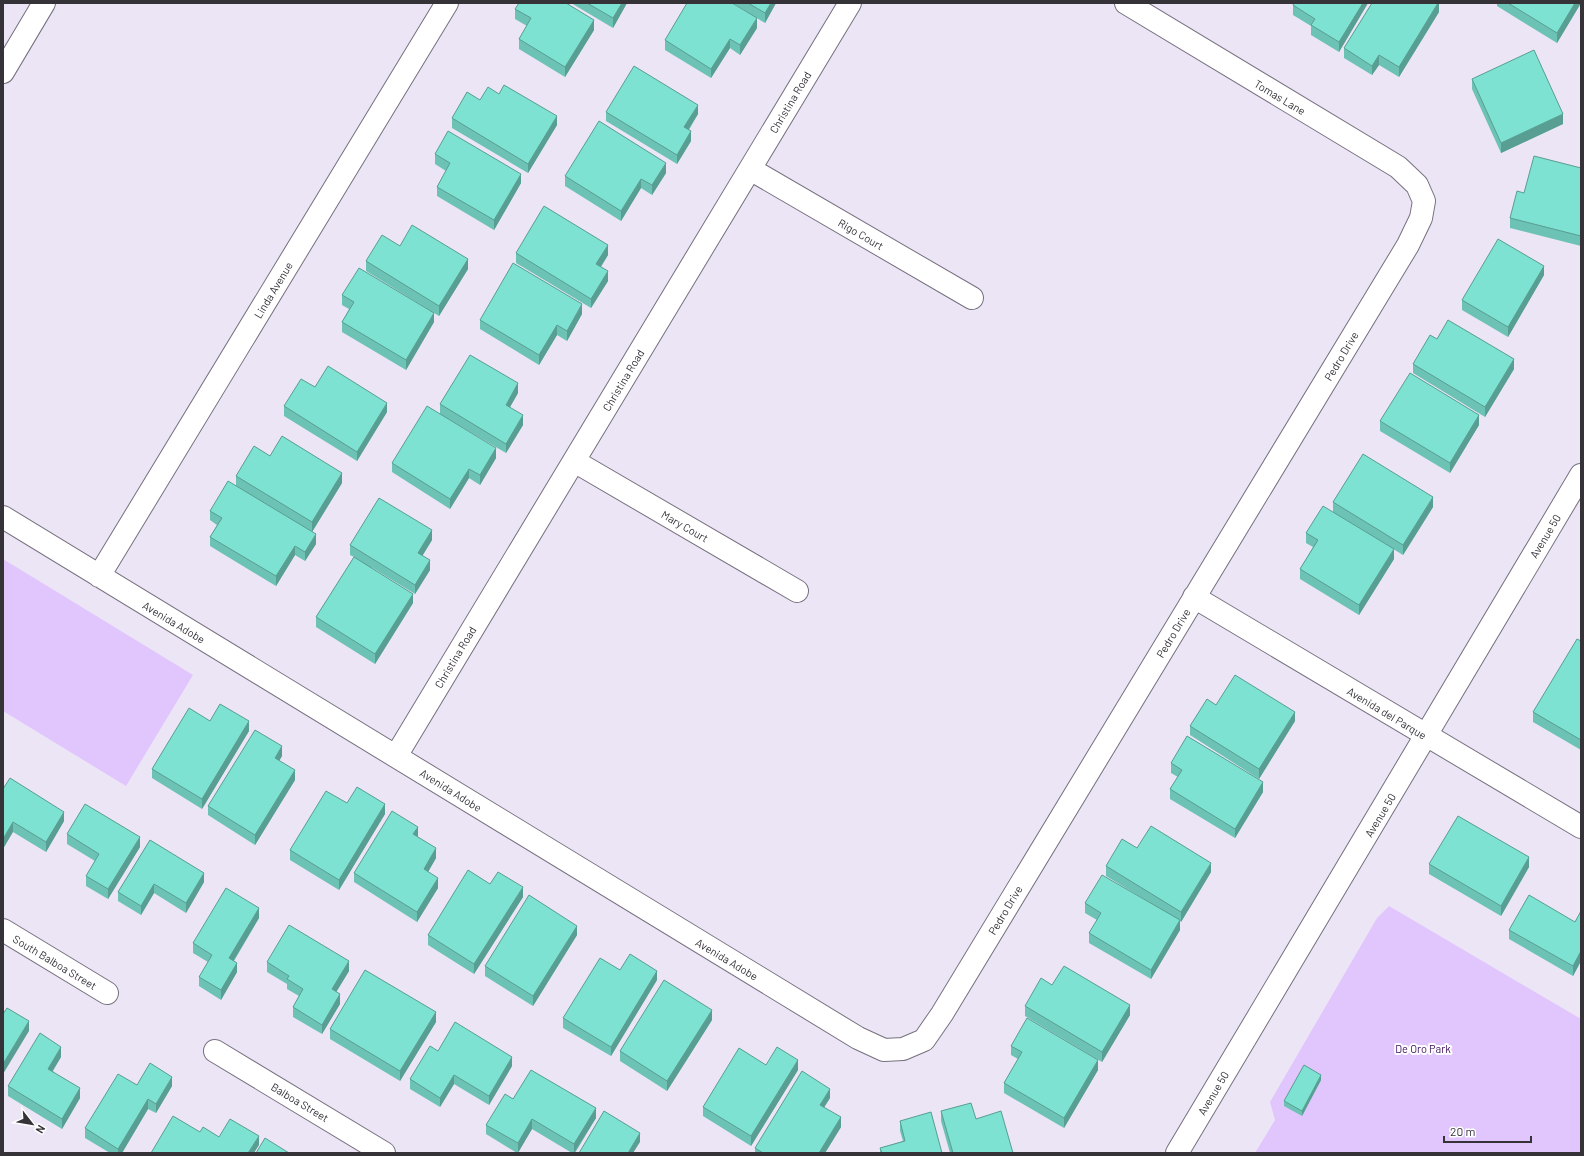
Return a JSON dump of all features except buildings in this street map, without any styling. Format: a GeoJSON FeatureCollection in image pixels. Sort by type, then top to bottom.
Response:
{"type":"FeatureCollection","features":[{"type":"Feature","properties":{"kind":"street"},"geometry":{"type":"LineString","coordinates":[[3,72],[44,3]]}},
{"type":"Feature","properties":{"kind":"street","name":"Linda Avenue"},"geometry":{"type":"LineString","coordinates":[[99,576],[447,3]]}},
{"type":"Feature","properties":{"kind":"street","name":"Christina Road"},"geometry":{"type":"LineString","coordinates":[[396,756],[850,3]]}},
{"type":"Feature","properties":{"kind":"street","name":"Tomas Lane"},"geometry":{"type":"LineString","coordinates":[[1126,3],[1398,167],[1417,185],[1424,201]]}},
{"type":"Feature","properties":{"kind":"street","name":"Rigo Court"},"geometry":{"type":"LineString","coordinates":[[750,169],[972,298]]}},
{"type":"Feature","properties":{"kind":"street","name":"Pedro Drive"},"geometry":{"type":"LineString","coordinates":[[903,1049],[924,1040],[942,1014],[1408,245],[1421,218],[1424,201]]}},
{"type":"Feature","properties":{"kind":"street","name":"Mary Court"},"geometry":{"type":"LineString","coordinates":[[574,461],[797,591]]}},
{"type":"Feature","properties":{"kind":"street","name":"Avenue 50"},"geometry":{"type":"LineString","coordinates":[[1177,1153],[1427,736],[1581,475]]}},
{"type":"Feature","properties":{"kind":"street","name":"Avenida Adobe"},"geometry":{"type":"LineString","coordinates":[[3,517],[858,1038],[884,1050],[903,1049]]}},
{"type":"Feature","properties":{"kind":"street","name":"Avenida del Parque"},"geometry":{"type":"LineString","coordinates":[[1194,597],[1581,826]]}},
{"type":"Feature","properties":{"kind":"street","name":"South Balboa Street"},"geometry":{"type":"LineString","coordinates":[[3,930],[108,993]]}},
{"type":"Feature","properties":{"kind":"street","name":"Balboa Street"},"geometry":{"type":"LineString","coordinates":[[215,1051],[384,1153]]}},
{"type":"Feature","properties":{"kind":"green space"},"geometry":{"type":"Polygon","coordinates":[[[3,559],[193,675],[126,786],[3,711],[3,559]]]}},
{"type":"Feature","properties":{"kind":"green space","name":"De Oro Park"},"geometry":{"type":"Polygon","coordinates":[[[1389,906],[1581,1019],[1581,1153],[1255,1153],[1275,1120],[1270,1102],[1377,918],[1389,906]]]}}]}
